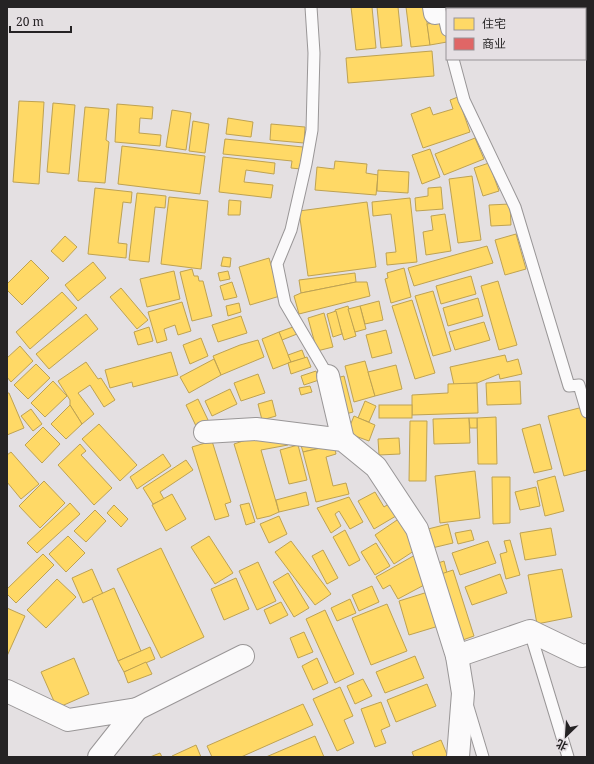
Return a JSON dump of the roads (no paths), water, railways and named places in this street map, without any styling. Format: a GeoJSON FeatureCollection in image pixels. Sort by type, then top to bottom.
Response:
{"type":"FeatureCollection","features":[{"type":"Feature","properties":{"kind":"street"},"geometry":{"type":"LineString","coordinates":[[328,376],[343,440]]}},
{"type":"Feature","properties":{"kind":"street"},"geometry":{"type":"LineString","coordinates":[[205,432],[256,429],[343,440],[376,467],[417,529],[457,656],[463,693],[458,757]]}},
{"type":"Feature","properties":{"kind":"street"},"geometry":{"type":"LineString","coordinates":[[457,656],[530,631],[582,656],[587,654]]}},
{"type":"Feature","properties":{"kind":"street"},"geometry":{"type":"LineString","coordinates":[[7,691],[68,720],[137,709],[243,656]]}},
{"type":"Feature","properties":{"kind":"street"},"geometry":{"type":"LineString","coordinates":[[99,757],[137,709]]}},
{"type":"Feature","properties":{"kind":"lane"},"geometry":{"type":"LineString","coordinates":[[311,7],[314,53],[312,130],[291,230],[277,264],[285,303],[328,376]]}},
{"type":"Feature","properties":{"kind":"lane"},"geometry":{"type":"LineString","coordinates":[[453,60],[464,100],[515,207],[569,386],[579,385],[587,412]]}},
{"type":"Feature","properties":{"kind":"lane"},"geometry":{"type":"LineString","coordinates":[[530,631],[568,757]]}},
{"type":"Feature","properties":{"kind":"lane"},"geometry":{"type":"LineString","coordinates":[[463,693],[483,757]]}}]}
